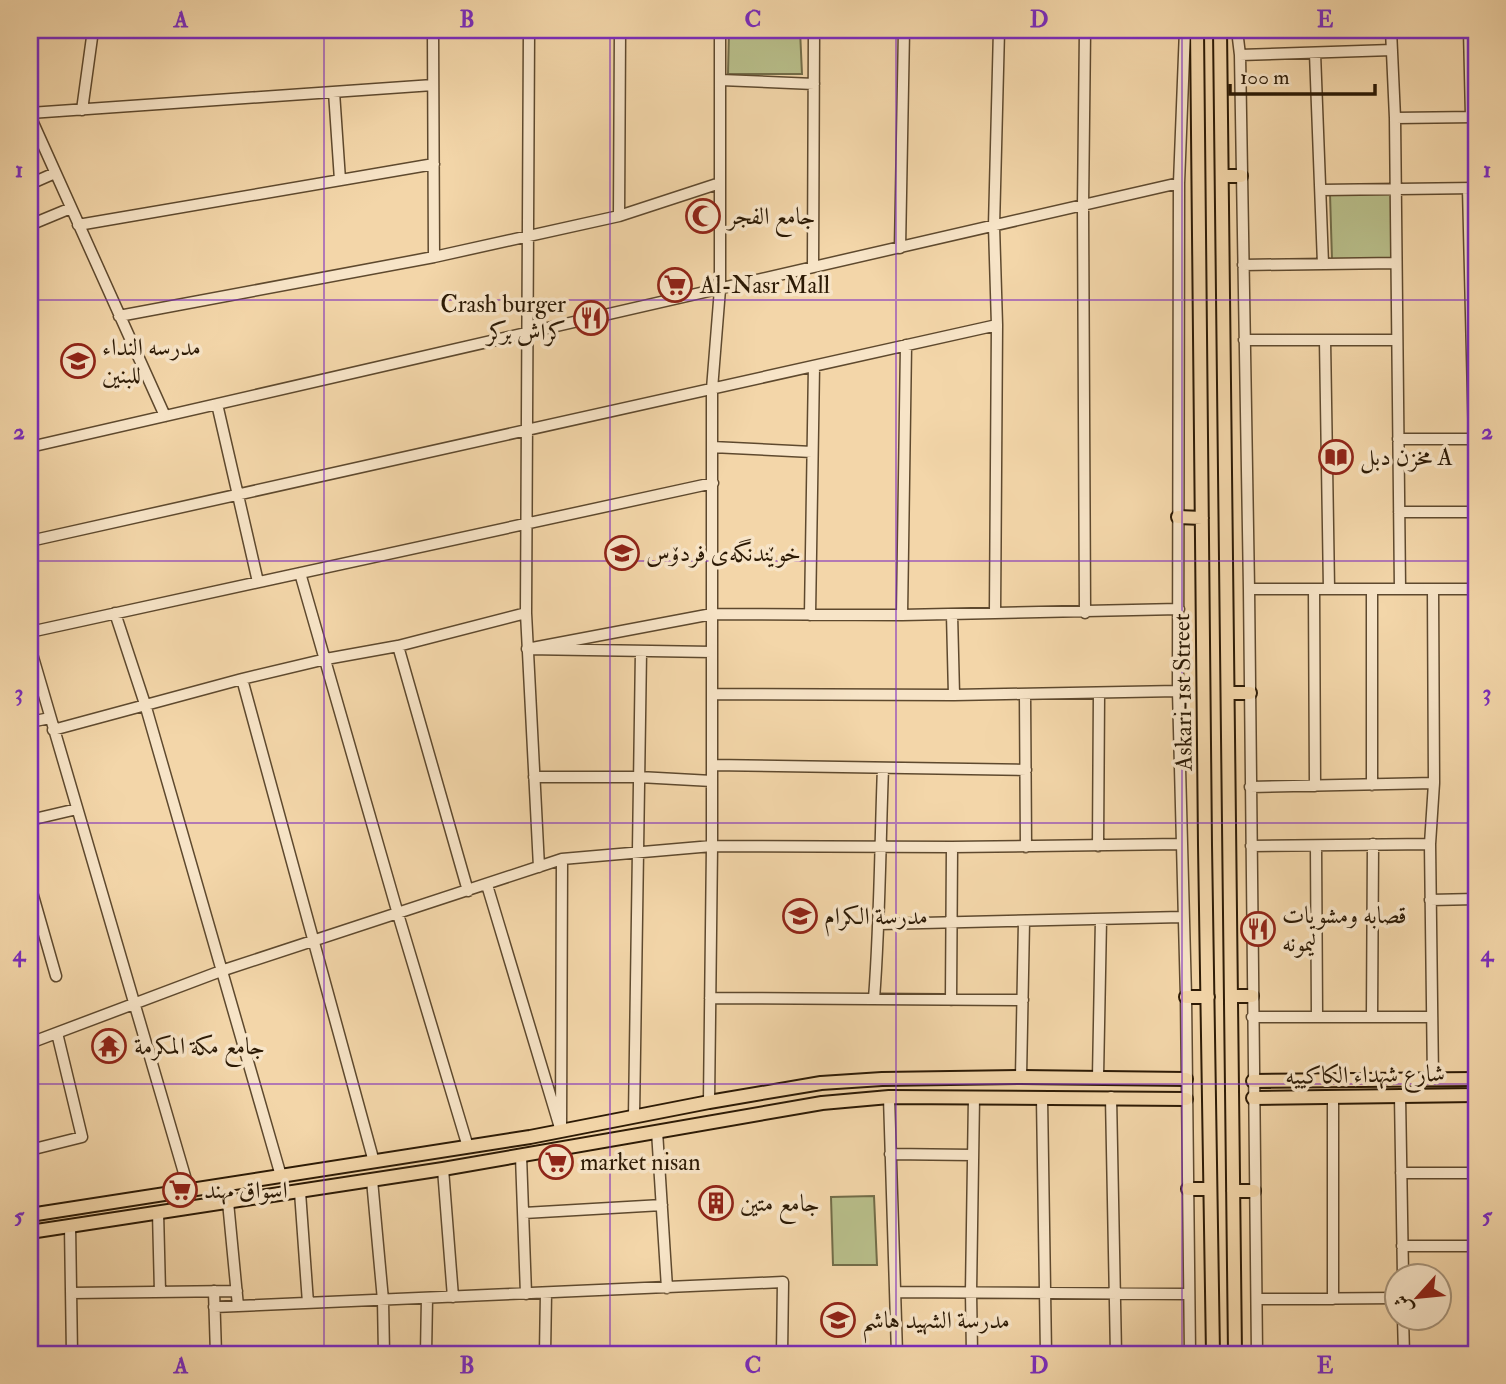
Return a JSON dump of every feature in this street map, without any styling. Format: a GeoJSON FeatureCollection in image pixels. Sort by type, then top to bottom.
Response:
{"type":"FeatureCollection","features":[{"type":"Feature","properties":{"kind":"main road","name":"Askari-1st Street"},"geometry":{"type":"LineString","coordinates":[[1197,30],[1213,1354]]}},
{"type":"Feature","properties":{"kind":"main road","name":"Askari-1st Street"},"geometry":{"type":"LineString","coordinates":[[1220,30],[1235,1354]]}},
{"type":"Feature","properties":{"kind":"main road"},"geometry":{"type":"LineString","coordinates":[[1222,176],[1241,176]]}},
{"type":"Feature","properties":{"kind":"main road"},"geometry":{"type":"LineString","coordinates":[[1178,517],[1202,518]]}},
{"type":"Feature","properties":{"kind":"main road"},"geometry":{"type":"LineString","coordinates":[[1228,693],[1250,693]]}},
{"type":"Feature","properties":{"kind":"main road"},"geometry":{"type":"LineString","coordinates":[[1231,996],[1252,996]]}},
{"type":"Feature","properties":{"kind":"main road"},"geometry":{"type":"LineString","coordinates":[[1186,997],[1208,997]]}},
{"type":"Feature","properties":{"kind":"main road"},"geometry":{"type":"LineString","coordinates":[[30,1215],[468,1147],[821,1083],[882,1079],[1021,1077],[1186,1079]]}},
{"type":"Feature","properties":{"kind":"main road"},"geometry":{"type":"LineString","coordinates":[[1128,1098],[1129,1078]]}},
{"type":"Feature","properties":{"kind":"main road"},"geometry":{"type":"LineString","coordinates":[[1209,1080],[1232,1079]]}},
{"type":"Feature","properties":{"kind":"main road"},"geometry":{"type":"LineString","coordinates":[[1253,1081],[1476,1079]]}},
{"type":"Feature","properties":{"kind":"main road","name":"شارع شهداء الكاكييه"},"geometry":{"type":"LineString","coordinates":[[1253,1098],[1476,1095]]}},
{"type":"Feature","properties":{"kind":"main road"},"geometry":{"type":"LineString","coordinates":[[30,1232],[372,1181],[822,1103],[889,1097],[1186,1099]]}},
{"type":"Feature","properties":{"kind":"main road"},"geometry":{"type":"LineString","coordinates":[[1209,1101],[1232,1101]]}},
{"type":"Feature","properties":{"kind":"main road"},"geometry":{"type":"LineString","coordinates":[[226,1184],[228,1202]]}},
{"type":"Feature","properties":{"kind":"main road"},"geometry":{"type":"LineString","coordinates":[[1188,1189],[1210,1189]]}},
{"type":"Feature","properties":{"kind":"main road"},"geometry":{"type":"LineString","coordinates":[[1233,1191],[1254,1191]]}},
{"type":"Feature","properties":{"kind":"street"},"geometry":{"type":"LineString","coordinates":[[82,110],[93,30]]}},
{"type":"Feature","properties":{"kind":"street"},"geometry":{"type":"LineString","coordinates":[[433,30],[434,257]]}},
{"type":"Feature","properties":{"kind":"street"},"geometry":{"type":"LineString","coordinates":[[529,30],[526,613],[539,867]]}},
{"type":"Feature","properties":{"kind":"street"},"geometry":{"type":"LineString","coordinates":[[619,216],[620,30]]}},
{"type":"Feature","properties":{"kind":"street"},"geometry":{"type":"LineString","coordinates":[[709,1102],[712,389],[720,289],[720,30]]}},
{"type":"Feature","properties":{"kind":"street"},"geometry":{"type":"LineString","coordinates":[[813,268],[814,30]]}},
{"type":"Feature","properties":{"kind":"street"},"geometry":{"type":"LineString","coordinates":[[900,248],[904,30]]}},
{"type":"Feature","properties":{"kind":"street"},"geometry":{"type":"LineString","coordinates":[[995,613],[997,325],[994,226],[999,30]]}},
{"type":"Feature","properties":{"kind":"street"},"geometry":{"type":"LineString","coordinates":[[1085,30],[1083,206],[1086,612]]}},
{"type":"Feature","properties":{"kind":"street"},"geometry":{"type":"LineString","coordinates":[[1185,30],[1179,183],[1178,691],[1186,997],[1190,1354]]}},
{"type":"Feature","properties":{"kind":"street"},"geometry":{"type":"LineString","coordinates":[[1237,30],[1240,55],[1249,589],[1257,1354]]}},
{"type":"Feature","properties":{"kind":"street"},"geometry":{"type":"LineString","coordinates":[[1391,30],[1395,118],[1400,589]]}},
{"type":"Feature","properties":{"kind":"street"},"geometry":{"type":"LineString","coordinates":[[1395,118],[1474,117],[1473,46],[1469,30]]}},
{"type":"Feature","properties":{"kind":"street"},"geometry":{"type":"LineString","coordinates":[[1240,55],[1392,50]]}},
{"type":"Feature","properties":{"kind":"street"},"geometry":{"type":"LineString","coordinates":[[1315,53],[1323,264]]}},
{"type":"Feature","properties":{"kind":"street"},"geometry":{"type":"LineString","coordinates":[[721,79],[814,83]]}},
{"type":"Feature","properties":{"kind":"street"},"geometry":{"type":"LineString","coordinates":[[165,416],[30,115],[433,85]]}},
{"type":"Feature","properties":{"kind":"street"},"geometry":{"type":"LineString","coordinates":[[334,92],[340,180]]}},
{"type":"Feature","properties":{"kind":"street"},"geometry":{"type":"LineString","coordinates":[[78,225],[434,164]]}},
{"type":"Feature","properties":{"kind":"street"},"geometry":{"type":"LineString","coordinates":[[30,184],[55,173]]}},
{"type":"Feature","properties":{"kind":"street"},"geometry":{"type":"LineString","coordinates":[[119,316],[434,257],[619,216],[720,183]]}},
{"type":"Feature","properties":{"kind":"street"},"geometry":{"type":"LineString","coordinates":[[30,447],[1179,183]]}},
{"type":"Feature","properties":{"kind":"street"},"geometry":{"type":"LineString","coordinates":[[1321,190],[1472,188],[1475,439],[1398,439]]}},
{"type":"Feature","properties":{"kind":"street"},"geometry":{"type":"LineString","coordinates":[[30,225],[71,208]]}},
{"type":"Feature","properties":{"kind":"street"},"geometry":{"type":"LineString","coordinates":[[1243,265],[1396,264]]}},
{"type":"Feature","properties":{"kind":"street"},"geometry":{"type":"LineString","coordinates":[[30,541],[997,325]]}},
{"type":"Feature","properties":{"kind":"street"},"geometry":{"type":"LineString","coordinates":[[1244,340],[1397,340]]}},
{"type":"Feature","properties":{"kind":"street"},"geometry":{"type":"LineString","coordinates":[[1325,340],[1329,589]]}},
{"type":"Feature","properties":{"kind":"street"},"geometry":{"type":"LineString","coordinates":[[901,615],[906,345]]}},
{"type":"Feature","properties":{"kind":"street"},"geometry":{"type":"LineString","coordinates":[[810,615],[814,366]]}},
{"type":"Feature","properties":{"kind":"street"},"geometry":{"type":"LineString","coordinates":[[217,404],[258,582]]}},
{"type":"Feature","properties":{"kind":"street"},"geometry":{"type":"LineString","coordinates":[[712,447],[812,452]]}},
{"type":"Feature","properties":{"kind":"street"},"geometry":{"type":"LineString","coordinates":[[30,632],[713,483]]}},
{"type":"Feature","properties":{"kind":"street"},"geometry":{"type":"LineString","coordinates":[[1399,512],[1476,512]]}},
{"type":"Feature","properties":{"kind":"street"},"geometry":{"type":"LineString","coordinates":[[300,573],[468,1147]]}},
{"type":"Feature","properties":{"kind":"street"},"geometry":{"type":"LineString","coordinates":[[1249,589],[1476,589]]}},
{"type":"Feature","properties":{"kind":"street"},"geometry":{"type":"LineString","coordinates":[[1314,589],[1315,786]]}},
{"type":"Feature","properties":{"kind":"street"},"geometry":{"type":"LineString","coordinates":[[1372,785],[1373,589]]}},
{"type":"Feature","properties":{"kind":"street"},"geometry":{"type":"LineString","coordinates":[[1433,589],[1434,783],[1430,844],[1433,1080]]}},
{"type":"Feature","properties":{"kind":"street"},"geometry":{"type":"LineString","coordinates":[[527,649],[712,614],[901,615],[1179,609]]}},
{"type":"Feature","properties":{"kind":"street"},"geometry":{"type":"LineString","coordinates":[[114,613],[145,704],[281,1176]]}},
{"type":"Feature","properties":{"kind":"street"},"geometry":{"type":"LineString","coordinates":[[53,730],[242,679],[326,659],[398,646],[526,613]]}},
{"type":"Feature","properties":{"kind":"street"},"geometry":{"type":"LineString","coordinates":[[952,614],[954,695]]}},
{"type":"Feature","properties":{"kind":"street"},"geometry":{"type":"LineString","coordinates":[[398,646],[468,891]]}},
{"type":"Feature","properties":{"kind":"street"},"geometry":{"type":"LineString","coordinates":[[30,648],[189,1190]]}},
{"type":"Feature","properties":{"kind":"street"},"geometry":{"type":"LineString","coordinates":[[527,649],[712,652]]}},
{"type":"Feature","properties":{"kind":"street"},"geometry":{"type":"LineString","coordinates":[[634,1117],[641,651]]}},
{"type":"Feature","properties":{"kind":"street"},"geometry":{"type":"LineString","coordinates":[[242,679],[374,1162]]}},
{"type":"Feature","properties":{"kind":"street"},"geometry":{"type":"LineString","coordinates":[[712,694],[954,695],[1178,691]]}},
{"type":"Feature","properties":{"kind":"street"},"geometry":{"type":"LineString","coordinates":[[1098,846],[1099,693]]}},
{"type":"Feature","properties":{"kind":"street"},"geometry":{"type":"LineString","coordinates":[[1025,694],[1026,846]]}},
{"type":"Feature","properties":{"kind":"street"},"geometry":{"type":"LineString","coordinates":[[30,722],[50,718]]}},
{"type":"Feature","properties":{"kind":"street"},"geometry":{"type":"LineString","coordinates":[[712,765],[1026,770]]}},
{"type":"Feature","properties":{"kind":"street"},"geometry":{"type":"LineString","coordinates":[[874,999],[880,924],[883,768]]}},
{"type":"Feature","properties":{"kind":"street"},"geometry":{"type":"LineString","coordinates":[[534,777],[639,777],[712,781]]}},
{"type":"Feature","properties":{"kind":"street"},"geometry":{"type":"LineString","coordinates":[[1250,787],[1434,783]]}},
{"type":"Feature","properties":{"kind":"street"},"geometry":{"type":"LineString","coordinates":[[30,820],[76,809]]}},
{"type":"Feature","properties":{"kind":"street"},"geometry":{"type":"LineString","coordinates":[[30,1043],[221,971],[562,859],[712,846],[1181,844]]}},
{"type":"Feature","properties":{"kind":"street"},"geometry":{"type":"LineString","coordinates":[[1372,1017],[1373,844]]}},
{"type":"Feature","properties":{"kind":"street"},"geometry":{"type":"LineString","coordinates":[[1251,845],[1430,844]]}},
{"type":"Feature","properties":{"kind":"street"},"geometry":{"type":"LineString","coordinates":[[1316,846],[1317,1016]]}},
{"type":"Feature","properties":{"kind":"street"},"geometry":{"type":"LineString","coordinates":[[951,1000],[952,847]]}},
{"type":"Feature","properties":{"kind":"street"},"geometry":{"type":"LineString","coordinates":[[561,1131],[562,859]]}},
{"type":"Feature","properties":{"kind":"street"},"geometry":{"type":"LineString","coordinates":[[30,885],[56,976]]}},
{"type":"Feature","properties":{"kind":"street"},"geometry":{"type":"LineString","coordinates":[[487,885],[561,1131]]}},
{"type":"Feature","properties":{"kind":"street"},"geometry":{"type":"LineString","coordinates":[[1430,900],[1476,899]]}},
{"type":"Feature","properties":{"kind":"street"},"geometry":{"type":"LineString","coordinates":[[880,924],[1182,917]]}},
{"type":"Feature","properties":{"kind":"street"},"geometry":{"type":"LineString","coordinates":[[1098,1077],[1101,919]]}},
{"type":"Feature","properties":{"kind":"street"},"geometry":{"type":"LineString","coordinates":[[1021,1077],[1024,921]]}},
{"type":"Feature","properties":{"kind":"street"},"geometry":{"type":"LineString","coordinates":[[710,998],[1023,1000]]}},
{"type":"Feature","properties":{"kind":"street"},"geometry":{"type":"LineString","coordinates":[[1252,1017],[1431,1017]]}},
{"type":"Feature","properties":{"kind":"street"},"geometry":{"type":"LineString","coordinates":[[30,1147],[82,1137],[57,1033]]}},
{"type":"Feature","properties":{"kind":"street"},"geometry":{"type":"LineString","coordinates":[[1401,1096],[1403,1262]]}},
{"type":"Feature","properties":{"kind":"street"},"geometry":{"type":"LineString","coordinates":[[889,1097],[897,1354]]}},
{"type":"Feature","properties":{"kind":"street"},"geometry":{"type":"LineString","coordinates":[[972,1354],[974,1097]]}},
{"type":"Feature","properties":{"kind":"street"},"geometry":{"type":"LineString","coordinates":[[1111,1097],[1116,1354]]}},
{"type":"Feature","properties":{"kind":"street"},"geometry":{"type":"LineString","coordinates":[[1333,1097],[1333,1299]]}},
{"type":"Feature","properties":{"kind":"street"},"geometry":{"type":"LineString","coordinates":[[1042,1098],[1046,1354]]}},
{"type":"Feature","properties":{"kind":"street"},"geometry":{"type":"LineString","coordinates":[[657,1131],[667,1288]]}},
{"type":"Feature","properties":{"kind":"street"},"geometry":{"type":"LineString","coordinates":[[890,1154],[973,1155]]}},
{"type":"Feature","properties":{"kind":"street"},"geometry":{"type":"LineString","coordinates":[[521,1156],[526,1294]]}},
{"type":"Feature","properties":{"kind":"street"},"geometry":{"type":"LineString","coordinates":[[443,1169],[453,1297]]}},
{"type":"Feature","properties":{"kind":"street"},"geometry":{"type":"LineString","coordinates":[[1401,1173],[1476,1172]]}},
{"type":"Feature","properties":{"kind":"street"},"geometry":{"type":"LineString","coordinates":[[372,1181],[383,1300],[384,1354]]}},
{"type":"Feature","properties":{"kind":"street"},"geometry":{"type":"LineString","coordinates":[[300,1192],[308,1303]]}},
{"type":"Feature","properties":{"kind":"street"},"geometry":{"type":"LineString","coordinates":[[228,1202],[238,1306]]}},
{"type":"Feature","properties":{"kind":"street"},"geometry":{"type":"LineString","coordinates":[[524,1213],[662,1205]]}},
{"type":"Feature","properties":{"kind":"street"},"geometry":{"type":"LineString","coordinates":[[158,1212],[160,1292]]}},
{"type":"Feature","properties":{"kind":"street"},"geometry":{"type":"LineString","coordinates":[[70,1226],[72,1354]]}},
{"type":"Feature","properties":{"kind":"street"},"geometry":{"type":"LineString","coordinates":[[1402,1246],[1476,1246],[1476,1354]]}},
{"type":"Feature","properties":{"kind":"street"},"geometry":{"type":"LineString","coordinates":[[214,1307],[783,1282],[782,1354]]}},
{"type":"Feature","properties":{"kind":"street"},"geometry":{"type":"LineString","coordinates":[[214,1291],[216,1354]]}},
{"type":"Feature","properties":{"kind":"street"},"geometry":{"type":"LineString","coordinates":[[72,1293],[237,1291]]}},
{"type":"Feature","properties":{"kind":"street"},"geometry":{"type":"LineString","coordinates":[[895,1292],[1189,1294]]}},
{"type":"Feature","properties":{"kind":"street"},"geometry":{"type":"LineString","coordinates":[[545,1354],[546,1293]]}},
{"type":"Feature","properties":{"kind":"street"},"geometry":{"type":"LineString","coordinates":[[426,1354],[427,1298]]}},
{"type":"Feature","properties":{"kind":"street"},"geometry":{"type":"LineString","coordinates":[[1256,1299],[1384,1298]]}},
{"type":"Feature","properties":{"kind":"street"},"geometry":{"type":"LineString","coordinates":[[1403,1332],[1404,1354]]}},
{"type":"Feature","properties":{"kind":"green space"},"geometry":{"type":"Polygon","coordinates":[[[729,30],[800,30],[802,74],[728,74],[729,30]]]}},
{"type":"Feature","properties":{"kind":"green space"},"geometry":{"type":"Polygon","coordinates":[[[1330,194],[1391,194],[1391,260],[1332,260],[1330,194]]]}},
{"type":"Feature","properties":{"kind":"green space"},"geometry":{"type":"Polygon","coordinates":[[[874,1196],[877,1265],[833,1265],[831,1197],[874,1196]]]}},
{"type":"Feature","properties":{"kind":"place","name":"جامع الفجر"},"geometry":{"type":"Point","coordinates":[703,216]}},
{"type":"Feature","properties":{"kind":"place","name":"Al-Nasr Mall"},"geometry":{"type":"Point","coordinates":[675,285]}},
{"type":"Feature","properties":{"kind":"place","name":"Crash burger كراش بركر"},"geometry":{"type":"Point","coordinates":[591,318]}},
{"type":"Feature","properties":{"kind":"place","name":"مدرسه النداء للبنين"},"geometry":{"type":"Point","coordinates":[78,361]}},
{"type":"Feature","properties":{"kind":"place","name":"مخزن دبل A"},"geometry":{"type":"Point","coordinates":[1336,457]}},
{"type":"Feature","properties":{"kind":"place","name":"خوێندنگەی فردۆس"},"geometry":{"type":"Point","coordinates":[622,553]}},
{"type":"Feature","properties":{"kind":"place","name":"مدرسة الكرام"},"geometry":{"type":"Point","coordinates":[800,916]}},
{"type":"Feature","properties":{"kind":"place","name":"قصابه ومشويات ليمونه"},"geometry":{"type":"Point","coordinates":[1258,929]}},
{"type":"Feature","properties":{"kind":"place","name":"جامع مكة المكرمة"},"geometry":{"type":"Point","coordinates":[109,1046]}},
{"type":"Feature","properties":{"kind":"place","name":"market nisan"},"geometry":{"type":"Point","coordinates":[556,1162]}},
{"type":"Feature","properties":{"kind":"place","name":"اسواق مهند"},"geometry":{"type":"Point","coordinates":[180,1190]}},
{"type":"Feature","properties":{"kind":"place","name":"جامع متين"},"geometry":{"type":"Point","coordinates":[716,1203]}},
{"type":"Feature","properties":{"kind":"place","name":"مدرسة الشهيد هاشم"},"geometry":{"type":"Point","coordinates":[838,1320]}}]}
